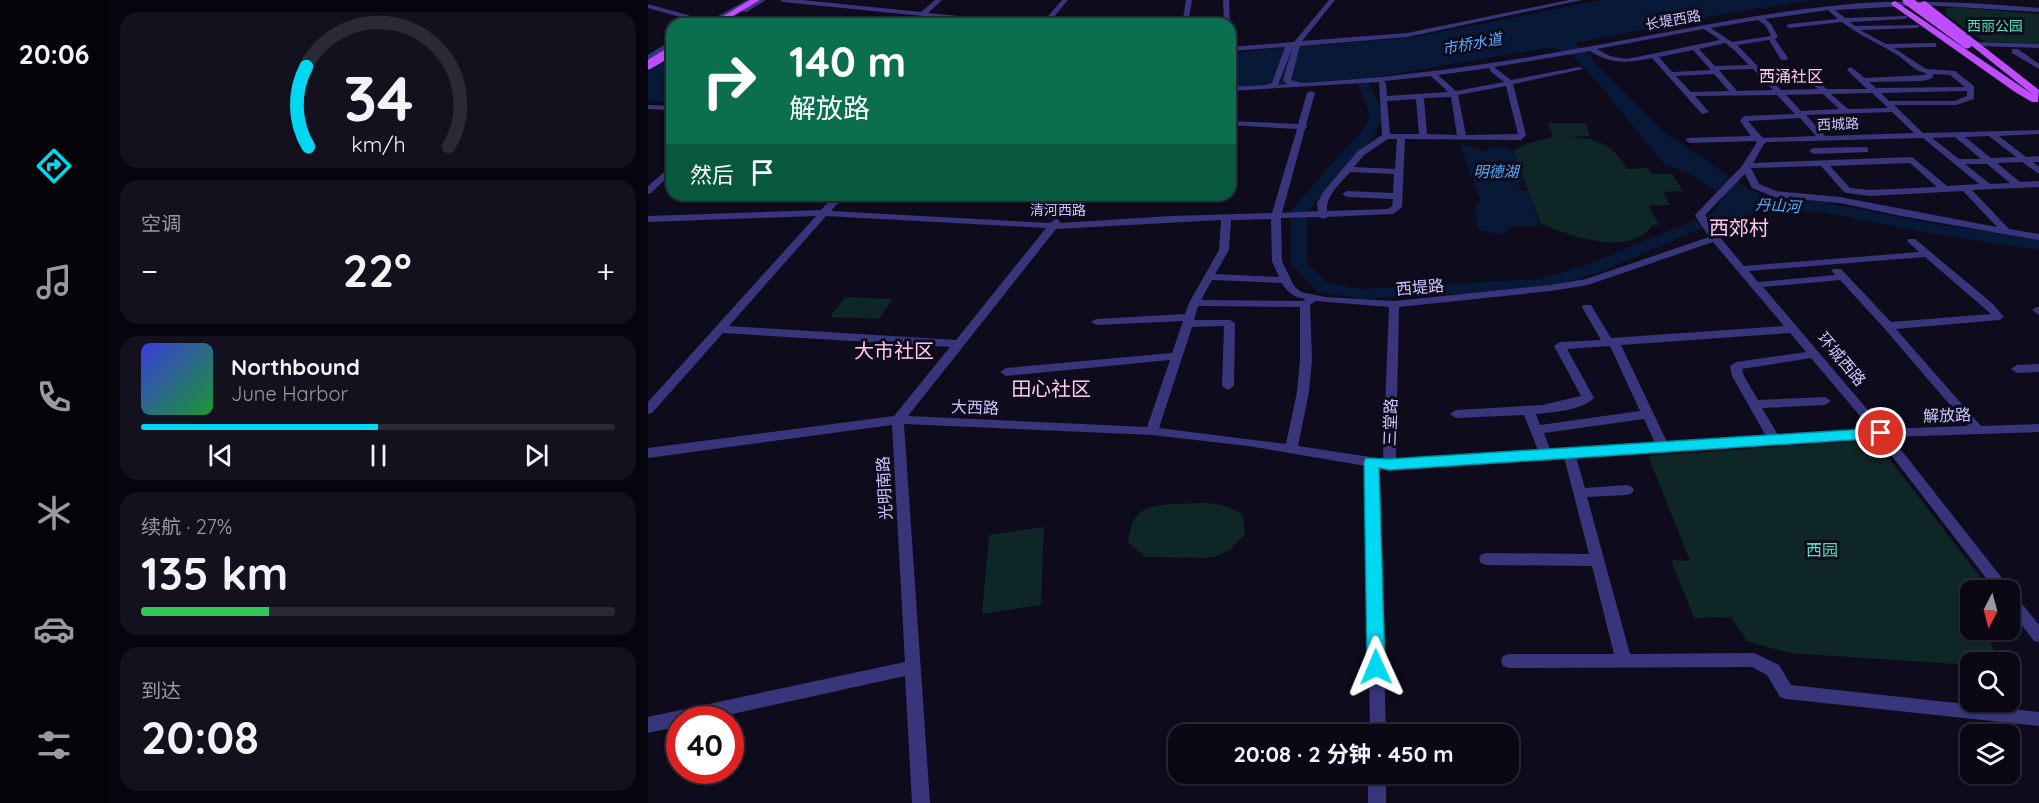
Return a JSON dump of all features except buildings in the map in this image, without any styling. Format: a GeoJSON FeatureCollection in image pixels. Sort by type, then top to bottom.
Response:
{"type":"FeatureCollection","features":[{"type":"Feature","properties":{"kind":"main road"},"geometry":{"type":"LineString","coordinates":[[1907,0],[2038,98]]}},
{"type":"Feature","properties":{"kind":"main road"},"geometry":{"type":"LineString","coordinates":[[722,18],[756,1]]}},
{"type":"Feature","properties":{"kind":"main road"},"geometry":{"type":"LineString","coordinates":[[730,18],[756,1]]}},
{"type":"Feature","properties":{"kind":"main road"},"geometry":{"type":"LineString","coordinates":[[1898,2],[1967,44]]}},
{"type":"Feature","properties":{"kind":"main road"},"geometry":{"type":"LineString","coordinates":[[1898,2],[2018,90],[2038,98]]}},
{"type":"Feature","properties":{"kind":"main road"},"geometry":{"type":"LineString","coordinates":[[1925,5],[1967,44],[2038,98]]}},
{"type":"Feature","properties":{"kind":"main road"},"geometry":{"type":"LineString","coordinates":[[648,60],[666,55]]}},
{"type":"Feature","properties":{"kind":"street"},"geometry":{"type":"LineString","coordinates":[[783,0],[960,18]]}},
{"type":"Feature","properties":{"kind":"street"},"geometry":{"type":"LineString","coordinates":[[922,14],[939,0]]}},
{"type":"Feature","properties":{"kind":"street"},"geometry":{"type":"LineString","coordinates":[[1049,18],[1065,0]]}},
{"type":"Feature","properties":{"kind":"street"},"geometry":{"type":"LineString","coordinates":[[1058,18],[1073,0]]}},
{"type":"Feature","properties":{"kind":"street"},"geometry":{"type":"LineString","coordinates":[[1186,18],[1189,0]]}},
{"type":"Feature","properties":{"kind":"street"},"geometry":{"type":"LineString","coordinates":[[1226,0],[1227,18]]}},
{"type":"Feature","properties":{"kind":"street"},"geometry":{"type":"LineString","coordinates":[[1265,88],[1275,84],[1289,47],[1326,0]]}},
{"type":"Feature","properties":{"kind":"street"},"geometry":{"type":"LineString","coordinates":[[1297,86],[1287,80],[1289,47],[1332,0]]}},
{"type":"Feature","properties":{"kind":"street"},"geometry":{"type":"LineString","coordinates":[[1236,49],[1289,47],[1407,35],[1579,0]]}},
{"type":"Feature","properties":{"kind":"street","name":"长堤西路"},"geometry":{"type":"LineString","coordinates":[[1313,89],[1493,69],[1634,40],[1760,18],[1830,9],[1898,2],[2039,10]]}},
{"type":"Feature","properties":{"kind":"street"},"geometry":{"type":"LineString","coordinates":[[648,6],[689,18]]}},
{"type":"Feature","properties":{"kind":"street"},"geometry":{"type":"LineString","coordinates":[[1830,9],[1855,29],[1924,71],[1952,73],[1971,89],[1971,97],[1956,103],[1887,103]]}},
{"type":"Feature","properties":{"kind":"street"},"geometry":{"type":"LineString","coordinates":[[1905,17],[1843,20],[1789,26],[1855,29],[1917,26]]}},
{"type":"Feature","properties":{"kind":"street"},"geometry":{"type":"LineString","coordinates":[[1760,18],[1769,25],[1774,37],[1772,38],[1784,58]]}},
{"type":"Feature","properties":{"kind":"street"},"geometry":{"type":"LineString","coordinates":[[1707,28],[1729,42],[1823,138]]}},
{"type":"Feature","properties":{"kind":"street"},"geometry":{"type":"LineString","coordinates":[[1592,50],[1614,60],[1627,61],[1694,47],[1772,38]]}},
{"type":"Feature","properties":{"kind":"street","name":"长堤西路"},"geometry":{"type":"LineString","coordinates":[[1592,50],[1634,40]]}},
{"type":"Feature","properties":{"kind":"street"},"geometry":{"type":"LineString","coordinates":[[1967,44],[2038,49]]}},
{"type":"Feature","properties":{"kind":"street"},"geometry":{"type":"LineString","coordinates":[[1886,46],[1933,45]]}},
{"type":"Feature","properties":{"kind":"street"},"geometry":{"type":"LineString","coordinates":[[1694,47],[1735,93]]}},
{"type":"Feature","properties":{"kind":"street"},"geometry":{"type":"LineString","coordinates":[[2006,51],[2038,49]]}},
{"type":"Feature","properties":{"kind":"street"},"geometry":{"type":"LineString","coordinates":[[2015,51],[2039,67]]}},
{"type":"Feature","properties":{"kind":"street"},"geometry":{"type":"LineString","coordinates":[[1384,99],[1454,94],[1510,85],[1579,69],[1561,56]]}},
{"type":"Feature","properties":{"kind":"street","name":"长堤西路"},"geometry":{"type":"LineString","coordinates":[[1435,76],[1561,56]]}},
{"type":"Feature","properties":{"kind":"street"},"geometry":{"type":"LineString","coordinates":[[1653,56],[1705,112]]}},
{"type":"Feature","properties":{"kind":"street"},"geometry":{"type":"LineString","coordinates":[[1670,74],[1755,67]]}},
{"type":"Feature","properties":{"kind":"street"},"geometry":{"type":"LineString","coordinates":[[1323,216],[1322,203],[1327,193],[1361,153],[1386,136],[1518,138],[1522,135],[1510,85],[1493,69]]}},
{"type":"Feature","properties":{"kind":"street"},"geometry":{"type":"LineString","coordinates":[[1851,69],[1923,136],[1989,188]]}},
{"type":"Feature","properties":{"kind":"street"},"geometry":{"type":"LineString","coordinates":[[1802,70],[1846,111]]}},
{"type":"Feature","properties":{"kind":"street"},"geometry":{"type":"LineString","coordinates":[[1862,80],[1921,79],[1928,77],[1931,72]]}},
{"type":"Feature","properties":{"kind":"street"},"geometry":{"type":"LineString","coordinates":[[1435,76],[1454,94],[1461,137]]}},
{"type":"Feature","properties":{"kind":"street"},"geometry":{"type":"LineString","coordinates":[[1377,83],[1384,99],[1386,136]]}},
{"type":"Feature","properties":{"kind":"street"},"geometry":{"type":"LineString","coordinates":[[1209,277],[1286,280],[1277,261],[1276,216],[1313,89],[1297,86],[1236,89]]}},
{"type":"Feature","properties":{"kind":"street"},"geometry":{"type":"LineString","coordinates":[[1689,94],[1971,89]]}},
{"type":"Feature","properties":{"kind":"street"},"geometry":{"type":"LineString","coordinates":[[1420,97],[1423,137]]}},
{"type":"Feature","properties":{"kind":"street"},"geometry":{"type":"LineString","coordinates":[[648,107],[666,108]]}},
{"type":"Feature","properties":{"kind":"street"},"geometry":{"type":"LineString","coordinates":[[1712,234],[1700,215],[1744,169],[1759,140],[1744,121],[1747,118],[1894,110]]}},
{"type":"Feature","properties":{"kind":"street"},"geometry":{"type":"LineString","coordinates":[[1236,123],[1303,127]]}},
{"type":"Feature","properties":{"kind":"street"},"geometry":{"type":"LineString","coordinates":[[1992,134],[2039,171]]}},
{"type":"Feature","properties":{"kind":"street","name":"西城路"},"geometry":{"type":"LineString","coordinates":[[1690,140],[2037,134]]}},
{"type":"Feature","properties":{"kind":"street"},"geometry":{"type":"LineString","coordinates":[[1958,135],[2018,185]]}},
{"type":"Feature","properties":{"kind":"street"},"geometry":{"type":"LineString","coordinates":[[1276,216],[1390,212],[1397,207],[1401,136]]}},
{"type":"Feature","properties":{"kind":"street"},"geometry":{"type":"LineString","coordinates":[[1852,137],[1876,161]]}},
{"type":"Feature","properties":{"kind":"street"},"geometry":{"type":"LineString","coordinates":[[1814,151],[1865,150]]}},
{"type":"Feature","properties":{"kind":"street"},"geometry":{"type":"LineString","coordinates":[[1958,162],[2039,159]]}},
{"type":"Feature","properties":{"kind":"street"},"geometry":{"type":"LineString","coordinates":[[1744,169],[1912,160],[1946,190]]}},
{"type":"Feature","properties":{"kind":"street"},"geometry":{"type":"LineString","coordinates":[[1823,163],[1847,190],[1870,193],[2039,184]]}},
{"type":"Feature","properties":{"kind":"street"},"geometry":{"type":"LineString","coordinates":[[1348,169],[1399,172]]}},
{"type":"Feature","properties":{"kind":"street"},"geometry":{"type":"LineString","coordinates":[[1744,169],[1755,186],[1774,194],[1840,200],[2039,237]]}},
{"type":"Feature","properties":{"kind":"street"},"geometry":{"type":"LineString","coordinates":[[648,191],[666,174]]}},
{"type":"Feature","properties":{"kind":"street"},"geometry":{"type":"LineString","coordinates":[[1966,189],[2005,230]]}},
{"type":"Feature","properties":{"kind":"street"},"geometry":{"type":"LineString","coordinates":[[1347,194],[1397,196]]}},
{"type":"Feature","properties":{"kind":"street"},"geometry":{"type":"LineString","coordinates":[[648,410],[834,201]]}},
{"type":"Feature","properties":{"kind":"street","name":"清河西路"},"geometry":{"type":"LineString","coordinates":[[648,217],[824,211],[1055,223],[1276,216]]}},
{"type":"Feature","properties":{"kind":"street","name":"清河西路"},"geometry":{"type":"LineString","coordinates":[[1055,223],[1173,216],[1276,216]]}},
{"type":"Feature","properties":{"kind":"street"},"geometry":{"type":"LineString","coordinates":[[1152,431],[1194,303],[1224,250],[1227,217]]}},
{"type":"Feature","properties":{"kind":"street"},"geometry":{"type":"LineString","coordinates":[[898,420],[1055,223]]}},
{"type":"Feature","properties":{"kind":"street","name":"环城西路"},"geometry":{"type":"LineString","coordinates":[[1712,234],[1881,433],[1995,580]]}},
{"type":"Feature","properties":{"kind":"street","name":"西堤路"},"geometry":{"type":"LineString","coordinates":[[1286,280],[1294,292],[1317,299],[1394,304],[1495,295],[1588,282],[1712,234]]}},
{"type":"Feature","properties":{"kind":"street"},"geometry":{"type":"LineString","coordinates":[[1888,326],[1999,317],[1912,241]]}},
{"type":"Feature","properties":{"kind":"street"},"geometry":{"type":"LineString","coordinates":[[1742,269],[1928,254]]}},
{"type":"Feature","properties":{"kind":"street"},"geometry":{"type":"LineString","coordinates":[[1755,285],[1839,274],[1888,326],[1978,430]]}},
{"type":"Feature","properties":{"kind":"street"},"geometry":{"type":"LineString","coordinates":[[1194,303],[1305,304],[1317,299]]}},
{"type":"Feature","properties":{"kind":"street"},"geometry":{"type":"LineString","coordinates":[[1290,449],[1303,392],[1306,360],[1305,304]]}},
{"type":"Feature","properties":{"kind":"street","name":"三堂路"},"geometry":{"type":"LineString","coordinates":[[1378,724],[1372,462],[1389,465],[1394,304]]}},
{"type":"Feature","properties":{"kind":"street"},"geometry":{"type":"LineString","coordinates":[[1587,307],[1610,341],[1663,447]]}},
{"type":"Feature","properties":{"kind":"street"},"geometry":{"type":"LineString","coordinates":[[1096,322],[1230,323],[1228,386]]}},
{"type":"Feature","properties":{"kind":"street"},"geometry":{"type":"LineString","coordinates":[[720,329],[959,344]]}},
{"type":"Feature","properties":{"kind":"street"},"geometry":{"type":"LineString","coordinates":[[1456,414],[1528,410],[1579,402],[1588,398],[1560,346],[1793,330]]}},
{"type":"Feature","properties":{"kind":"street"},"geometry":{"type":"LineString","coordinates":[[1774,440],[1738,376],[1736,366],[1814,354]]}},
{"type":"Feature","properties":{"kind":"street"},"geometry":{"type":"LineString","coordinates":[[1006,372],[1175,356]]}},
{"type":"Feature","properties":{"kind":"street"},"geometry":{"type":"LineString","coordinates":[[2017,369],[2039,368]]}},
{"type":"Feature","properties":{"kind":"street"},"geometry":{"type":"LineString","coordinates":[[1754,404],[1825,401]]}},
{"type":"Feature","properties":{"kind":"street"},"geometry":{"type":"LineString","coordinates":[[1528,410],[1546,454]]}},
{"type":"Feature","properties":{"kind":"street"},"geometry":{"type":"LineString","coordinates":[[1536,430],[1647,414]]}},
{"type":"Feature","properties":{"kind":"street","name":"大西路"},"geometry":{"type":"LineString","coordinates":[[648,453],[898,420],[1152,431],[1372,462]]}},
{"type":"Feature","properties":{"kind":"street","name":"光明南路"},"geometry":{"type":"LineString","coordinates":[[898,420],[921,803]]}},
{"type":"Feature","properties":{"kind":"street","name":"解放路"},"geometry":{"type":"LineString","coordinates":[[1389,465],[1881,433],[2036,431]]}},
{"type":"Feature","properties":{"kind":"street"},"geometry":{"type":"LineString","coordinates":[[1569,453],[1624,661]]}},
{"type":"Feature","properties":{"kind":"street"},"geometry":{"type":"LineString","coordinates":[[1580,493],[1627,490]]}},
{"type":"Feature","properties":{"kind":"street"},"geometry":{"type":"LineString","coordinates":[[1486,559],[1597,560]]}},
{"type":"Feature","properties":{"kind":"street"},"geometry":{"type":"LineString","coordinates":[[2020,612],[2039,636]]}},
{"type":"Feature","properties":{"kind":"street"},"geometry":{"type":"LineString","coordinates":[[1509,661],[1754,660],[1773,670],[1786,692],[1900,705],[1964,708],[2039,719]]}},
{"type":"Feature","properties":{"kind":"street"},"geometry":{"type":"LineString","coordinates":[[648,725],[913,667]]}},
{"type":"Feature","properties":{"kind":"street"},"geometry":{"type":"LineString","coordinates":[[1377,784],[1377,803]]}},
{"type":"Feature","properties":{"kind":"green space","name":"西丽公园"},"geometry":{"type":"Polygon","coordinates":[[[1954,7],[2039,14],[2039,44],[1985,42],[1946,15],[1945,9],[1954,7]]]}},
{"type":"Feature","properties":{"kind":"green space"},"geometry":{"type":"Polygon","coordinates":[[[1548,123],[1586,123],[1590,136],[1570,137],[1589,139],[1604,144],[1616,154],[1627,169],[1648,168],[1652,174],[1672,174],[1683,191],[1663,192],[1670,205],[1649,206],[1659,225],[1653,225],[1642,235],[1629,240],[1599,241],[1568,234],[1541,224],[1513,151],[1526,144],[1553,137],[1548,123]]]}},
{"type":"Feature","properties":{"kind":"green space"},"geometry":{"type":"Polygon","coordinates":[[[845,297],[893,299],[879,319],[830,317],[845,297]]]}},
{"type":"Feature","properties":{"kind":"green space","name":"西园"},"geometry":{"type":"Polygon","coordinates":[[[1875,440],[1983,580],[1960,580],[1960,640],[1989,640],[1995,652],[1960,652],[1960,664],[1789,653],[1747,641],[1731,617],[1694,618],[1671,560],[1690,561],[1648,456],[1875,440]]]}},
{"type":"Feature","properties":{"kind":"green space"},"geometry":{"type":"Polygon","coordinates":[[[1207,503],[1235,510],[1243,516],[1245,534],[1231,549],[1218,556],[1205,558],[1146,557],[1128,543],[1132,525],[1144,510],[1169,504],[1207,503]]]}},
{"type":"Feature","properties":{"kind":"green space"},"geometry":{"type":"Polygon","coordinates":[[[1044,527],[1041,605],[982,614],[989,535],[1044,527]]]}},
{"type":"Feature","properties":{"kind":"water","name":"市桥水道"},"geometry":{"type":"Polygon","coordinates":[[[1601,0],[1813,0],[1729,13],[1574,43],[1591,55],[1593,61],[1665,133],[1745,187],[1764,196],[1828,202],[1831,212],[1776,210],[1729,220],[1709,215],[1715,211],[1723,197],[1686,172],[1665,165],[1574,57],[1553,47],[1365,79],[1236,88],[1236,52],[1415,37],[1601,0]]]}},
{"type":"Feature","properties":{"kind":"water"},"geometry":{"type":"Polygon","coordinates":[[[648,62],[666,64],[666,102],[648,101],[648,62]]]}},
{"type":"Feature","properties":{"kind":"water","name":"明德湖"},"geometry":{"type":"Polygon","coordinates":[[[1465,145],[1483,151],[1498,146],[1513,151],[1525,181],[1518,182],[1521,190],[1528,191],[1540,226],[1511,226],[1504,233],[1496,234],[1477,229],[1475,207],[1480,200],[1460,146],[1465,145]]]}},
{"type":"Feature","properties":{"kind":"waterway"},"geometry":{"type":"LineString","coordinates":[[1344,68],[1361,78],[1377,115],[1369,133],[1299,211],[1299,264],[1324,288],[1363,294],[1541,284],[1592,269],[1736,208]]}},
{"type":"Feature","properties":{"kind":"waterway","name":"丹山河"},"geometry":{"type":"LineString","coordinates":[[1805,207],[1832,209],[1935,229],[2039,245]]}},
{"type":"Feature","properties":{"kind":"district","name":"西涌社区"},"geometry":{"type":"Point","coordinates":[1791,76]}},
{"type":"Feature","properties":{"kind":"district","name":"西郊村"},"geometry":{"type":"Point","coordinates":[1739,228]}},
{"type":"Feature","properties":{"kind":"district","name":"大市社区"},"geometry":{"type":"Point","coordinates":[894,351]}},
{"type":"Feature","properties":{"kind":"district","name":"田心社区"},"geometry":{"type":"Point","coordinates":[1051,389]}},
{"type":"Feature","properties":{"kind":"route"},"geometry":{"type":"LineString","coordinates":[[1376,667],[1372,462],[1389,465],[1881,433]]}}]}
